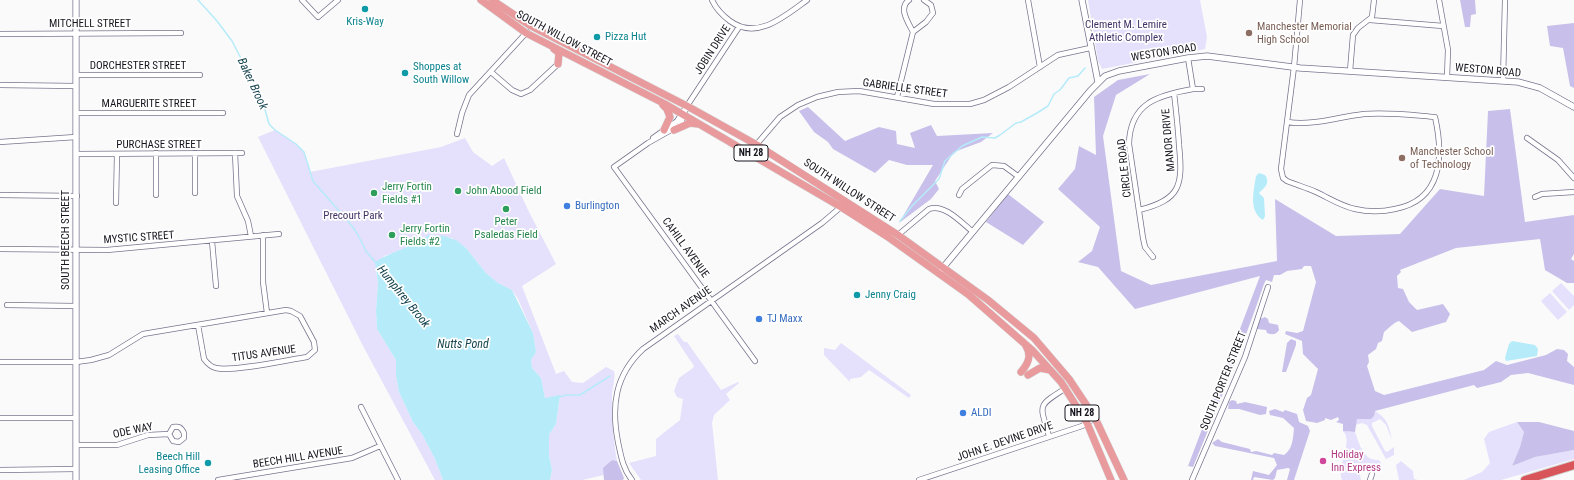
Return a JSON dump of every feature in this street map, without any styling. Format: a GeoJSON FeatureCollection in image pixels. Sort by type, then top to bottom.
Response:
{"type":"FeatureCollection","features":[{"type":"Feature","properties":{"kind":"highway"},"geometry":{"type":"LineString","coordinates":[[1525,480],[1574,465]]}},
{"type":"Feature","properties":{"kind":"main road","name":"SOUTH WILLOW STREET"},"geometry":{"type":"LineString","coordinates":[[481,0],[526,33],[648,95],[844,204],[898,235],[944,267],[988,300],[1034,338],[1069,379],[1095,418],[1124,480]]}},
{"type":"Feature","properties":{"kind":"main road","name":"SOUTH WILLOW STREET"},"geometry":{"type":"LineString","coordinates":[[492,0],[531,26],[687,106],[757,145],[844,204],[985,308],[1024,342],[1066,388],[1087,423],[1111,480]]}},
{"type":"Feature","properties":{"kind":"main road"},"geometry":{"type":"LineString","coordinates":[[553,47],[559,53],[558,64]]}},
{"type":"Feature","properties":{"kind":"main road"},"geometry":{"type":"LineString","coordinates":[[558,64],[567,55]]}},
{"type":"Feature","properties":{"kind":"main road"},"geometry":{"type":"LineString","coordinates":[[648,95],[664,106],[669,112],[670,120],[664,130]]}},
{"type":"Feature","properties":{"kind":"main road"},"geometry":{"type":"LineString","coordinates":[[674,130],[692,122],[705,127]]}},
{"type":"Feature","properties":{"kind":"main road"},"geometry":{"type":"LineString","coordinates":[[1024,342],[1030,356],[1025,374],[1043,368],[1052,372]]}},
{"type":"Feature","properties":{"kind":"street","name":"SOUTH BEECH STREET"},"geometry":{"type":"LineString","coordinates":[[76,0],[76,480]]}},
{"type":"Feature","properties":{"kind":"street"},"geometry":{"type":"LineString","coordinates":[[302,0],[318,17],[338,0]]}},
{"type":"Feature","properties":{"kind":"street"},"geometry":{"type":"LineString","coordinates":[[712,0],[722,15],[739,27]]}},
{"type":"Feature","properties":{"kind":"street","name":"JOBIN DRIVE"},"geometry":{"type":"LineString","coordinates":[[683,114],[739,27],[759,28],[769,25],[807,0]]}},
{"type":"Feature","properties":{"kind":"street"},"geometry":{"type":"LineString","coordinates":[[897,97],[913,32],[904,12],[904,6],[909,0]]}},
{"type":"Feature","properties":{"kind":"street"},"geometry":{"type":"LineString","coordinates":[[913,32],[926,22],[933,13],[931,5],[924,0]]}},
{"type":"Feature","properties":{"kind":"street"},"geometry":{"type":"LineString","coordinates":[[1028,0],[1040,67]]}},
{"type":"Feature","properties":{"kind":"street"},"geometry":{"type":"LineString","coordinates":[[1082,0],[1090,48],[1098,82]]}},
{"type":"Feature","properties":{"kind":"street"},"geometry":{"type":"LineString","coordinates":[[1287,122],[1306,124],[1325,122],[1355,115],[1379,113],[1435,117],[1440,146],[1437,173],[1429,191],[1419,200],[1407,206],[1379,211],[1353,209],[1283,178],[1281,168],[1294,68],[1300,0]]}},
{"type":"Feature","properties":{"kind":"street"},"geometry":{"type":"LineString","coordinates":[[1350,71],[1353,35],[1358,28],[1370,20],[1373,14],[1374,0]]}},
{"type":"Feature","properties":{"kind":"street"},"geometry":{"type":"LineString","coordinates":[[1439,0],[1448,56],[1447,77]]}},
{"type":"Feature","properties":{"kind":"street"},"geometry":{"type":"LineString","coordinates":[[1503,81],[1505,0]]}},
{"type":"Feature","properties":{"kind":"street"},"geometry":{"type":"LineString","coordinates":[[1370,20],[1444,26]]}},
{"type":"Feature","properties":{"kind":"street"},"geometry":{"type":"LineString","coordinates":[[457,134],[467,99],[531,26]]}},
{"type":"Feature","properties":{"kind":"street","name":"MITCHELL STREET"},"geometry":{"type":"LineString","coordinates":[[0,34],[181,33]]}},
{"type":"Feature","properties":{"kind":"street","name":"GABRIELLE STREET"},"geometry":{"type":"LineString","coordinates":[[750,152],[780,117],[798,105],[817,97],[838,92],[859,91],[934,104],[970,104],[984,100],[1009,87],[1058,55],[1090,48]]}},
{"type":"Feature","properties":{"kind":"street","name":"WESTON ROAD"},"geometry":{"type":"LineString","coordinates":[[938,273],[1098,82],[1105,76],[1118,71],[1188,58],[1213,56],[1294,68],[1518,82],[1540,88],[1574,107]]}},
{"type":"Feature","properties":{"kind":"street"},"geometry":{"type":"LineString","coordinates":[[1188,58],[1193,89]]}},
{"type":"Feature","properties":{"kind":"street"},"geometry":{"type":"LineString","coordinates":[[491,72],[512,90],[521,94],[530,90],[558,64]]}},
{"type":"Feature","properties":{"kind":"street","name":"DORCHESTER STREET"},"geometry":{"type":"LineString","coordinates":[[76,75],[200,75]]}},
{"type":"Feature","properties":{"kind":"street"},"geometry":{"type":"LineString","coordinates":[[0,85],[76,86]]}},
{"type":"Feature","properties":{"kind":"street","name":"CIRCLE ROAD"},"geometry":{"type":"LineString","coordinates":[[1153,257],[1146,247],[1129,146],[1130,132],[1134,118],[1146,104],[1160,96],[1193,89],[1202,89]]}},
{"type":"Feature","properties":{"kind":"street","name":"MANOR DRIVE"},"geometry":{"type":"LineString","coordinates":[[1139,210],[1162,203],[1172,195],[1181,178],[1174,93]]}},
{"type":"Feature","properties":{"kind":"street","name":"MARGUERITE STREET"},"geometry":{"type":"LineString","coordinates":[[76,113],[223,113]]}},
{"type":"Feature","properties":{"kind":"street"},"geometry":{"type":"LineString","coordinates":[[648,143],[673,124],[683,114]]}},
{"type":"Feature","properties":{"kind":"street"},"geometry":{"type":"LineString","coordinates":[[648,143],[674,130],[681,123],[683,114]]}},
{"type":"Feature","properties":{"kind":"street"},"geometry":{"type":"LineString","coordinates":[[0,142],[76,137]]}},
{"type":"Feature","properties":{"kind":"street"},"geometry":{"type":"LineString","coordinates":[[1526,138],[1555,158],[1574,178]]}},
{"type":"Feature","properties":{"kind":"street","name":"CAHILL AVENUE"},"geometry":{"type":"LineString","coordinates":[[648,143],[614,167],[755,361]]}},
{"type":"Feature","properties":{"kind":"street"},"geometry":{"type":"LineString","coordinates":[[195,193],[196,153]]}},
{"type":"Feature","properties":{"kind":"street"},"geometry":{"type":"LineString","coordinates":[[235,153],[237,196],[246,216],[251,236]]}},
{"type":"Feature","properties":{"kind":"street","name":"PURCHASE STREET"},"geometry":{"type":"LineString","coordinates":[[76,154],[242,153]]}},
{"type":"Feature","properties":{"kind":"street"},"geometry":{"type":"LineString","coordinates":[[116,202],[117,154]]}},
{"type":"Feature","properties":{"kind":"street"},"geometry":{"type":"LineString","coordinates":[[156,154],[156,195]]}},
{"type":"Feature","properties":{"kind":"street"},"geometry":{"type":"LineString","coordinates":[[959,195],[962,189],[992,165],[1004,166],[1019,177]]}},
{"type":"Feature","properties":{"kind":"street"},"geometry":{"type":"LineString","coordinates":[[1536,197],[1542,194],[1574,192]]}},
{"type":"Feature","properties":{"kind":"street"},"geometry":{"type":"LineString","coordinates":[[0,196],[76,196]]}},
{"type":"Feature","properties":{"kind":"street","name":"MARCH AVENUE"},"geometry":{"type":"LineString","coordinates":[[632,480],[621,458],[615,426],[614,405],[619,384],[628,364],[643,348],[822,223],[844,204]]}},
{"type":"Feature","properties":{"kind":"street"},"geometry":{"type":"LineString","coordinates":[[898,235],[934,206],[951,214],[973,232]]}},
{"type":"Feature","properties":{"kind":"street","name":"MYSTIC STREET"},"geometry":{"type":"LineString","coordinates":[[0,249],[139,248],[279,234]]}},
{"type":"Feature","properties":{"kind":"street"},"geometry":{"type":"LineString","coordinates":[[263,235],[263,282],[267,313]]}},
{"type":"Feature","properties":{"kind":"street"},"geometry":{"type":"LineString","coordinates":[[212,241],[216,286]]}},
{"type":"Feature","properties":{"kind":"street","name":"SOUTH PORTER STREET"},"geometry":{"type":"LineString","coordinates":[[1192,480],[1245,357],[1268,287]]}},
{"type":"Feature","properties":{"kind":"street"},"geometry":{"type":"LineString","coordinates":[[7,305],[75,306]]}},
{"type":"Feature","properties":{"kind":"street","name":"TITUS AVENUE"},"geometry":{"type":"LineString","coordinates":[[0,362],[76,362],[109,355],[143,334],[267,313],[291,311],[300,316],[314,342],[315,350],[307,357],[243,367],[216,368],[207,363],[204,359],[198,325]]}},
{"type":"Feature","properties":{"kind":"street"},"geometry":{"type":"LineString","coordinates":[[1049,436],[1042,413],[1042,407],[1048,399],[1066,388]]}},
{"type":"Feature","properties":{"kind":"street"},"geometry":{"type":"LineString","coordinates":[[361,407],[398,480]]}},
{"type":"Feature","properties":{"kind":"street"},"geometry":{"type":"LineString","coordinates":[[0,418],[76,418]]}},
{"type":"Feature","properties":{"kind":"street","name":"JOHN E. DEVINE DRIVE"},"geometry":{"type":"LineString","coordinates":[[919,480],[1087,423],[1095,418]]}},
{"type":"Feature","properties":{"kind":"street","name":"ODE WAY"},"geometry":{"type":"LineString","coordinates":[[76,445],[118,445],[148,435],[169,434]]}},
{"type":"Feature","properties":{"kind":"street","name":"BEECH HILL AVENUE"},"geometry":{"type":"LineString","coordinates":[[218,480],[234,479],[352,458],[380,446]]}},
{"type":"Feature","properties":{"kind":"street"},"geometry":{"type":"LineString","coordinates":[[0,470],[76,469]]}},
{"type":"Feature","properties":{"kind":"street"},"geometry":{"type":"LineString","coordinates":[[1370,480],[1372,474]]}},
{"type":"Feature","properties":{"kind":"green space","name":"Clement M. Lemire Athletic Complex"},"geometry":{"type":"Polygon","coordinates":[[[1088,0],[1200,0],[1207,37],[1205,49],[1102,69],[1098,60],[1088,0]]]}},
{"type":"Feature","properties":{"kind":"green space","name":"Precourt Park"},"geometry":{"type":"Polygon","coordinates":[[[275,130],[296,144],[304,152],[310,172],[441,147],[465,138],[473,152],[492,166],[504,158],[528,210],[556,264],[522,286],[556,374],[564,371],[572,382],[583,383],[606,367],[614,371],[615,377],[612,396],[612,412],[617,461],[611,460],[604,475],[582,480],[550,480],[552,470],[549,455],[549,435],[556,424],[560,396],[545,398],[541,378],[532,368],[531,360],[536,352],[533,333],[518,299],[512,290],[498,283],[486,273],[466,248],[452,238],[428,235],[409,248],[384,256],[376,271],[378,283],[376,311],[377,329],[396,360],[396,376],[399,392],[413,422],[422,434],[435,459],[443,480],[435,480],[362,344],[258,137],[275,130]]]}},
{"type":"Feature","properties":{"kind":"green space"},"geometry":{"type":"Polygon","coordinates":[[[1561,283],[1574,296],[1574,305],[1569,310],[1552,291],[1561,283]]]}},
{"type":"Feature","properties":{"kind":"green space"},"geometry":{"type":"Polygon","coordinates":[[[1550,293],[1567,312],[1558,320],[1541,301],[1550,293]]]}},
{"type":"Feature","properties":{"kind":"green space"},"geometry":{"type":"Polygon","coordinates":[[[678,334],[684,342],[687,342],[721,390],[738,382],[739,383],[726,394],[730,400],[714,415],[712,423],[718,480],[641,480],[629,463],[656,456],[656,439],[680,420],[683,399],[677,397],[674,391],[679,378],[694,366],[674,336],[678,334]]]}},
{"type":"Feature","properties":{"kind":"green space"},"geometry":{"type":"Polygon","coordinates":[[[841,343],[911,395],[909,398],[869,370],[861,377],[850,379],[850,382],[824,355],[824,348],[835,350],[841,343]]]}},
{"type":"Feature","properties":{"kind":"green space"},"geometry":{"type":"Polygon","coordinates":[[[1375,411],[1383,417],[1390,431],[1392,440],[1386,425],[1380,419],[1372,423],[1372,426],[1385,451],[1387,452],[1394,447],[1394,455],[1386,459],[1367,425],[1362,423],[1355,425],[1357,419],[1375,411]]]}},
{"type":"Feature","properties":{"kind":"green space"},"geometry":{"type":"Polygon","coordinates":[[[1517,422],[1524,432],[1520,447],[1512,466],[1535,457],[1574,450],[1574,459],[1501,480],[1464,480],[1482,472],[1490,463],[1484,439],[1489,432],[1517,422]]]}},
{"type":"Feature","properties":{"kind":"green space"},"geometry":{"type":"Polygon","coordinates":[[[1346,430],[1348,432],[1355,432],[1366,455],[1374,460],[1379,460],[1381,463],[1378,465],[1367,463],[1361,471],[1361,480],[1342,480],[1341,468],[1347,441],[1343,431],[1346,430]]]}},
{"type":"Feature","properties":{"kind":"green space"},"geometry":{"type":"Polygon","coordinates":[[[1401,461],[1413,471],[1414,479],[1418,480],[1399,480],[1396,465],[1401,461]]]}},
{"type":"Feature","properties":{"kind":"shaded area"},"geometry":{"type":"Polygon","coordinates":[[[1460,0],[1475,0],[1476,14],[1471,15],[1470,27],[1465,27],[1460,0]]]}},
{"type":"Feature","properties":{"kind":"shaded area"},"geometry":{"type":"Polygon","coordinates":[[[1574,23],[1574,88],[1570,86],[1563,48],[1550,46],[1547,26],[1574,23]]]}},
{"type":"Feature","properties":{"kind":"shaded area"},"geometry":{"type":"Polygon","coordinates":[[[1150,74],[1116,95],[1103,136],[1121,271],[1151,285],[1277,261],[1275,199],[1336,236],[1400,234],[1440,189],[1484,196],[1488,111],[1510,109],[1525,222],[1574,215],[1574,254],[1571,259],[1574,261],[1574,283],[1567,283],[1545,270],[1540,239],[1456,248],[1400,270],[1401,272],[1397,276],[1398,288],[1403,289],[1409,302],[1417,310],[1443,304],[1450,314],[1446,322],[1412,332],[1399,321],[1395,323],[1384,332],[1382,341],[1378,343],[1376,349],[1368,355],[1369,362],[1367,366],[1375,391],[1384,395],[1484,370],[1496,361],[1507,365],[1546,355],[1557,349],[1564,350],[1568,354],[1567,361],[1574,367],[1574,385],[1528,373],[1511,375],[1501,382],[1477,388],[1474,385],[1375,411],[1374,416],[1371,419],[1357,419],[1355,432],[1343,431],[1343,424],[1336,422],[1339,420],[1338,417],[1331,420],[1325,418],[1325,420],[1317,423],[1306,421],[1303,410],[1307,398],[1311,395],[1318,369],[1303,354],[1302,341],[1285,334],[1286,331],[1297,333],[1303,331],[1316,282],[1311,266],[1304,266],[1302,269],[1287,271],[1280,275],[1274,275],[1272,282],[1266,280],[1248,330],[1193,467],[1188,466],[1260,276],[1135,309],[1098,267],[1078,262],[1092,251],[1100,227],[1058,189],[1075,169],[1079,146],[1096,155],[1094,97],[1118,80],[1150,74]]]}},
{"type":"Feature","properties":{"kind":"shaded area"},"geometry":{"type":"Polygon","coordinates":[[[808,107],[845,141],[879,127],[896,131],[897,144],[915,148],[910,133],[931,125],[937,136],[993,133],[981,142],[954,152],[935,181],[939,189],[931,199],[899,223],[933,165],[907,165],[889,160],[875,173],[833,149],[828,142],[814,132],[799,111],[808,107]]]}},
{"type":"Feature","properties":{"kind":"shaded area"},"geometry":{"type":"Polygon","coordinates":[[[1008,194],[1044,222],[1023,245],[986,222],[1008,194]]]}},
{"type":"Feature","properties":{"kind":"shaded area"},"geometry":{"type":"Polygon","coordinates":[[[1265,317],[1268,319],[1269,323],[1278,325],[1279,330],[1277,333],[1271,334],[1267,333],[1266,330],[1257,329],[1260,319],[1265,317]]]}},
{"type":"Feature","properties":{"kind":"shaded area"},"geometry":{"type":"Polygon","coordinates":[[[1291,339],[1296,341],[1296,345],[1286,372],[1282,372],[1287,343],[1291,339]]]}},
{"type":"Feature","properties":{"kind":"shaded area"},"geometry":{"type":"Polygon","coordinates":[[[1232,400],[1236,401],[1237,404],[1245,402],[1267,407],[1266,414],[1260,415],[1239,409],[1228,409],[1229,402],[1232,400]]]}},
{"type":"Feature","properties":{"kind":"shaded area"},"geometry":{"type":"Polygon","coordinates":[[[1275,409],[1283,412],[1285,410],[1297,414],[1299,422],[1308,426],[1310,431],[1294,480],[1287,480],[1290,469],[1288,468],[1277,470],[1273,480],[1254,477],[1253,480],[1251,480],[1253,471],[1269,475],[1277,465],[1274,458],[1215,446],[1212,443],[1218,439],[1222,442],[1250,449],[1251,452],[1256,451],[1272,455],[1274,453],[1284,455],[1291,446],[1294,428],[1283,418],[1270,415],[1269,411],[1275,409]]]}},
{"type":"Feature","properties":{"kind":"shaded area"},"geometry":{"type":"Polygon","coordinates":[[[1517,422],[1539,422],[1574,431],[1574,450],[1535,457],[1512,466],[1520,447],[1524,432],[1517,422]]]}},
{"type":"Feature","properties":{"kind":"shaded area"},"geometry":{"type":"Polygon","coordinates":[[[612,460],[617,461],[624,478],[623,480],[604,480],[603,468],[612,460]]]}},
{"type":"Feature","properties":{"kind":"water"},"geometry":{"type":"Polygon","coordinates":[[[1259,173],[1265,175],[1267,178],[1266,185],[1259,193],[1264,198],[1265,216],[1263,220],[1255,211],[1253,200],[1256,176],[1259,173]]]}},
{"type":"Feature","properties":{"kind":"water","name":"Nutts Pond"},"geometry":{"type":"Polygon","coordinates":[[[428,235],[444,236],[456,240],[466,248],[486,273],[498,283],[512,290],[533,333],[536,352],[531,360],[532,368],[541,378],[545,398],[560,395],[556,424],[549,435],[549,455],[552,470],[550,480],[443,480],[435,459],[422,434],[413,422],[399,392],[396,376],[396,360],[377,329],[376,311],[378,283],[375,262],[415,243],[428,235]]]}},
{"type":"Feature","properties":{"kind":"water"},"geometry":{"type":"Polygon","coordinates":[[[1512,341],[1535,345],[1538,349],[1537,356],[1506,361],[1505,358],[1509,344],[1512,341]]]}},
{"type":"Feature","properties":{"kind":"waterway","name":"Baker Brook"},"geometry":{"type":"LineString","coordinates":[[198,0],[217,21],[232,41],[262,99],[269,124],[275,130],[296,144],[304,152],[313,181],[352,226],[366,251],[376,263]]}},
{"type":"Feature","properties":{"kind":"waterway","name":"Humphrey Brook"},"geometry":{"type":"LineString","coordinates":[[900,221],[912,206],[939,179],[945,161],[962,146],[982,137],[995,138],[1016,123],[1021,122],[1037,113],[1048,106],[1054,94],[1060,90],[1069,78],[1078,76],[1085,68]]}},
{"type":"Feature","properties":{"kind":"waterway","name":"Humphrey Brook"},"geometry":{"type":"LineString","coordinates":[[559,397],[566,395],[580,395],[610,376]]}},
{"type":"Feature","properties":{"kind":"place","name":"Kris-Way"},"geometry":{"type":"Point","coordinates":[365,9]}},
{"type":"Feature","properties":{"kind":"place","name":"Manchester Memorial High School"},"geometry":{"type":"Point","coordinates":[1249,33]}},
{"type":"Feature","properties":{"kind":"place","name":"Pizza Hut"},"geometry":{"type":"Point","coordinates":[597,37]}},
{"type":"Feature","properties":{"kind":"place","name":"Shoppes at South Willow"},"geometry":{"type":"Point","coordinates":[405,73]}},
{"type":"Feature","properties":{"kind":"place","name":"Manchester School of Technology"},"geometry":{"type":"Point","coordinates":[1402,158]}},
{"type":"Feature","properties":{"kind":"place","name":"John Abood Field"},"geometry":{"type":"Point","coordinates":[458,191]}},
{"type":"Feature","properties":{"kind":"place","name":"Jerry Fortin Fields #1"},"geometry":{"type":"Point","coordinates":[374,193]}},
{"type":"Feature","properties":{"kind":"place","name":"Burlington"},"geometry":{"type":"Point","coordinates":[567,206]}},
{"type":"Feature","properties":{"kind":"place","name":"Peter Psaledas Field"},"geometry":{"type":"Point","coordinates":[506,209]}},
{"type":"Feature","properties":{"kind":"place","name":"Jerry Fortin Fields #2"},"geometry":{"type":"Point","coordinates":[392,235]}},
{"type":"Feature","properties":{"kind":"place","name":"Jenny Craig"},"geometry":{"type":"Point","coordinates":[857,295]}},
{"type":"Feature","properties":{"kind":"place","name":"TJ Maxx"},"geometry":{"type":"Point","coordinates":[759,319]}},
{"type":"Feature","properties":{"kind":"place","name":"ALDI"},"geometry":{"type":"Point","coordinates":[963,413]}},
{"type":"Feature","properties":{"kind":"place","name":"Holiday Inn Express"},"geometry":{"type":"Point","coordinates":[1323,461]}},
{"type":"Feature","properties":{"kind":"place","name":"Beech Hill Leasing Office"},"geometry":{"type":"Point","coordinates":[208,463]}}]}
